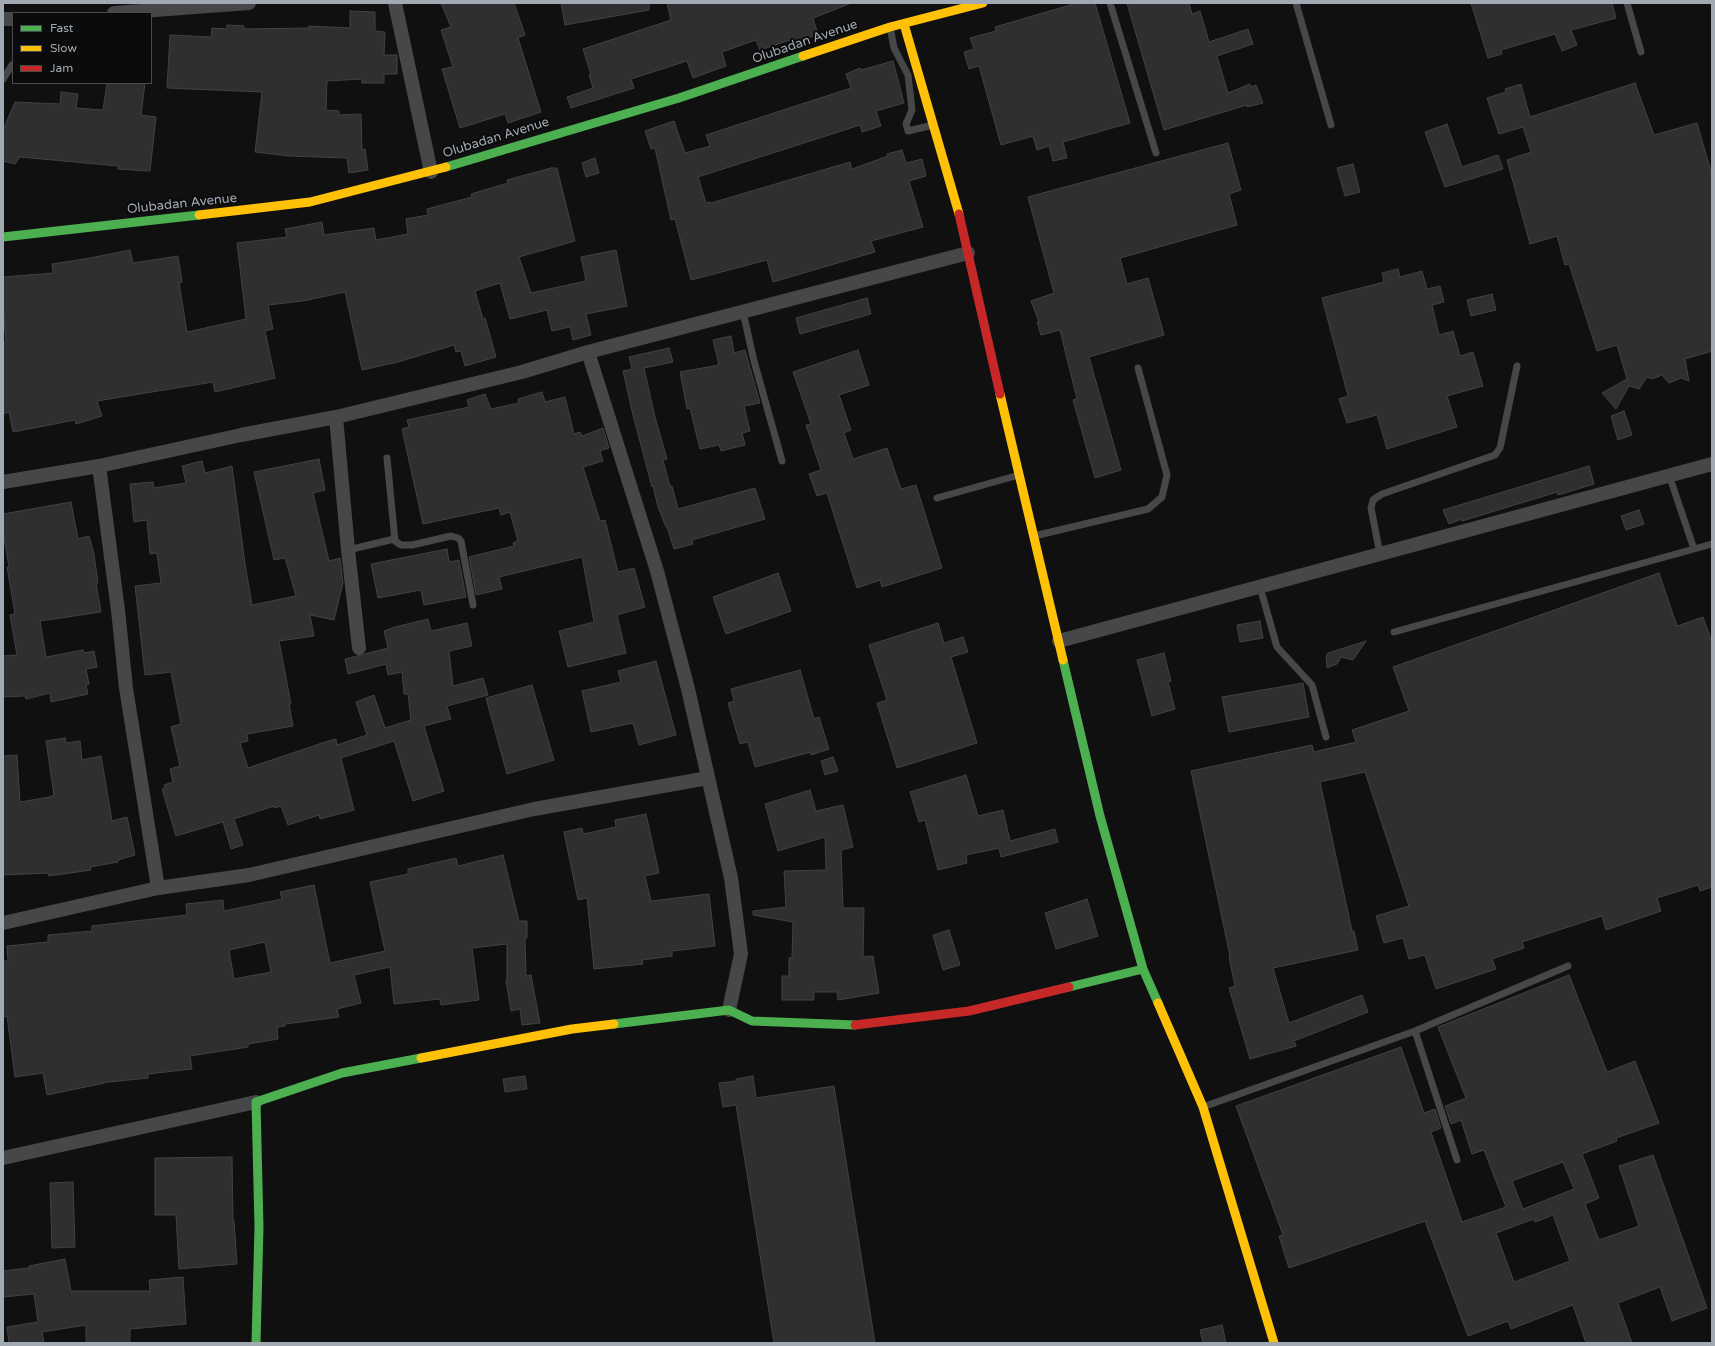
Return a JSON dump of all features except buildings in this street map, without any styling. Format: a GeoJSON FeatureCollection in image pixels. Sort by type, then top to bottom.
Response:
{"type":"FeatureCollection","features":[{"type":"Feature","properties":{"kind":"street"},"geometry":{"type":"LineString","coordinates":[[128,12],[249,3]]}},
{"type":"Feature","properties":{"kind":"street"},"geometry":{"type":"LineString","coordinates":[[395,3],[431,172]]}},
{"type":"Feature","properties":{"kind":"street","name":"Olubadan Avenue"},"geometry":{"type":"LineString","coordinates":[[3,237],[310,202],[431,172],[679,98],[890,27],[983,3]]}},
{"type":"Feature","properties":{"kind":"street"},"geometry":{"type":"LineString","coordinates":[[904,24],[968,253],[1100,816],[1143,969],[1203,1107],[1274,1343]]}},
{"type":"Feature","properties":{"kind":"street"},"geometry":{"type":"LineString","coordinates":[[3,482],[99,466],[241,435],[336,417],[522,372],[588,352],[968,253]]}},
{"type":"Feature","properties":{"kind":"street"},"geometry":{"type":"LineString","coordinates":[[588,352],[656,571],[688,689],[731,878],[741,954],[729,1010]]}},
{"type":"Feature","properties":{"kind":"street"},"geometry":{"type":"LineString","coordinates":[[336,417],[348,550],[359,648]]}},
{"type":"Feature","properties":{"kind":"street"},"geometry":{"type":"LineString","coordinates":[[1059,641],[1712,464]]}},
{"type":"Feature","properties":{"kind":"street"},"geometry":{"type":"LineString","coordinates":[[99,466],[118,610],[126,688],[158,888]]}},
{"type":"Feature","properties":{"kind":"street"},"geometry":{"type":"LineString","coordinates":[[3,923],[158,888],[249,874],[534,809],[708,778]]}},
{"type":"Feature","properties":{"kind":"street"},"geometry":{"type":"LineString","coordinates":[[3,1158],[256,1102],[350,1072],[572,1029],[729,1010],[752,1021],[850,1026],[969,1011],[1143,969]]}},
{"type":"Feature","properties":{"kind":"street"},"geometry":{"type":"LineString","coordinates":[[256,1102],[259,1227],[256,1343]]}},
{"type":"Feature","properties":{"kind":"lane"},"geometry":{"type":"LineString","coordinates":[[1110,3],[1156,153]]}},
{"type":"Feature","properties":{"kind":"lane"},"geometry":{"type":"LineString","coordinates":[[1296,3],[1331,125]]}},
{"type":"Feature","properties":{"kind":"lane"},"geometry":{"type":"LineString","coordinates":[[1627,3],[1641,52]]}},
{"type":"Feature","properties":{"kind":"lane"},"geometry":{"type":"LineString","coordinates":[[890,27],[894,48],[908,75],[912,110],[906,124],[908,131],[933,124]]}},
{"type":"Feature","properties":{"kind":"lane"},"geometry":{"type":"LineString","coordinates":[[3,78],[12,65]]}},
{"type":"Feature","properties":{"kind":"lane"},"geometry":{"type":"LineString","coordinates":[[908,75],[920,77]]}},
{"type":"Feature","properties":{"kind":"lane"},"geometry":{"type":"LineString","coordinates":[[743,312],[754,361],[782,461]]}},
{"type":"Feature","properties":{"kind":"lane"},"geometry":{"type":"LineString","coordinates":[[1380,554],[1371,508],[1373,500],[1382,494],[1495,455],[1500,448],[1517,366]]}},
{"type":"Feature","properties":{"kind":"lane"},"geometry":{"type":"LineString","coordinates":[[1034,536],[1148,509],[1162,497],[1167,476],[1138,368]]}},
{"type":"Feature","properties":{"kind":"lane"},"geometry":{"type":"LineString","coordinates":[[387,458],[394,539],[396,543],[412,545],[451,536],[458,538],[461,541],[473,605]]}},
{"type":"Feature","properties":{"kind":"lane"},"geometry":{"type":"LineString","coordinates":[[936,498],[1019,475]]}},
{"type":"Feature","properties":{"kind":"lane"},"geometry":{"type":"LineString","coordinates":[[1669,475],[1694,549]]}},
{"type":"Feature","properties":{"kind":"lane"},"geometry":{"type":"LineString","coordinates":[[348,550],[394,539]]}},
{"type":"Feature","properties":{"kind":"lane"},"geometry":{"type":"LineString","coordinates":[[1394,632],[1712,544]]}},
{"type":"Feature","properties":{"kind":"lane"},"geometry":{"type":"LineString","coordinates":[[1260,587],[1277,647],[1312,685],[1326,737]]}},
{"type":"Feature","properties":{"kind":"lane"},"geometry":{"type":"LineString","coordinates":[[1203,1107],[1415,1031],[1568,966]]}},
{"type":"Feature","properties":{"kind":"lane"},"geometry":{"type":"LineString","coordinates":[[1415,1031],[1457,1160]]}},
{"type":"Feature","properties":{"kind":"traffic: fast"},"geometry":{"type":"LineString","coordinates":[[446,167],[679,98],[803,56]]}},
{"type":"Feature","properties":{"kind":"traffic: fast"},"geometry":{"type":"LineString","coordinates":[[3,237],[199,215]]}},
{"type":"Feature","properties":{"kind":"traffic: fast"},"geometry":{"type":"LineString","coordinates":[[1063,660],[1100,816],[1143,969],[1158,1003]]}},
{"type":"Feature","properties":{"kind":"traffic: fast"},"geometry":{"type":"LineString","coordinates":[[1069,987],[1143,969]]}},
{"type":"Feature","properties":{"kind":"traffic: fast"},"geometry":{"type":"LineString","coordinates":[[614,1024],[729,1010],[752,1021],[855,1025]]}},
{"type":"Feature","properties":{"kind":"traffic: fast"},"geometry":{"type":"LineString","coordinates":[[256,1343],[259,1227],[256,1102],[342,1073],[421,1058]]}},
{"type":"Feature","properties":{"kind":"traffic: slow"},"geometry":{"type":"LineString","coordinates":[[803,56],[890,27],[983,3]]}},
{"type":"Feature","properties":{"kind":"traffic: slow"},"geometry":{"type":"LineString","coordinates":[[904,24],[959,214]]}},
{"type":"Feature","properties":{"kind":"traffic: slow"},"geometry":{"type":"LineString","coordinates":[[199,215],[310,202],[446,167]]}},
{"type":"Feature","properties":{"kind":"traffic: slow"},"geometry":{"type":"LineString","coordinates":[[1000,394],[1063,660]]}},
{"type":"Feature","properties":{"kind":"traffic: slow"},"geometry":{"type":"LineString","coordinates":[[1158,1003],[1203,1107],[1274,1343]]}},
{"type":"Feature","properties":{"kind":"traffic: slow"},"geometry":{"type":"LineString","coordinates":[[421,1058],[572,1029],[614,1024]]}},
{"type":"Feature","properties":{"kind":"traffic: jam"},"geometry":{"type":"LineString","coordinates":[[959,214],[1000,394]]}},
{"type":"Feature","properties":{"kind":"traffic: jam"},"geometry":{"type":"LineString","coordinates":[[855,1025],[969,1011],[1069,987]]}}]}
